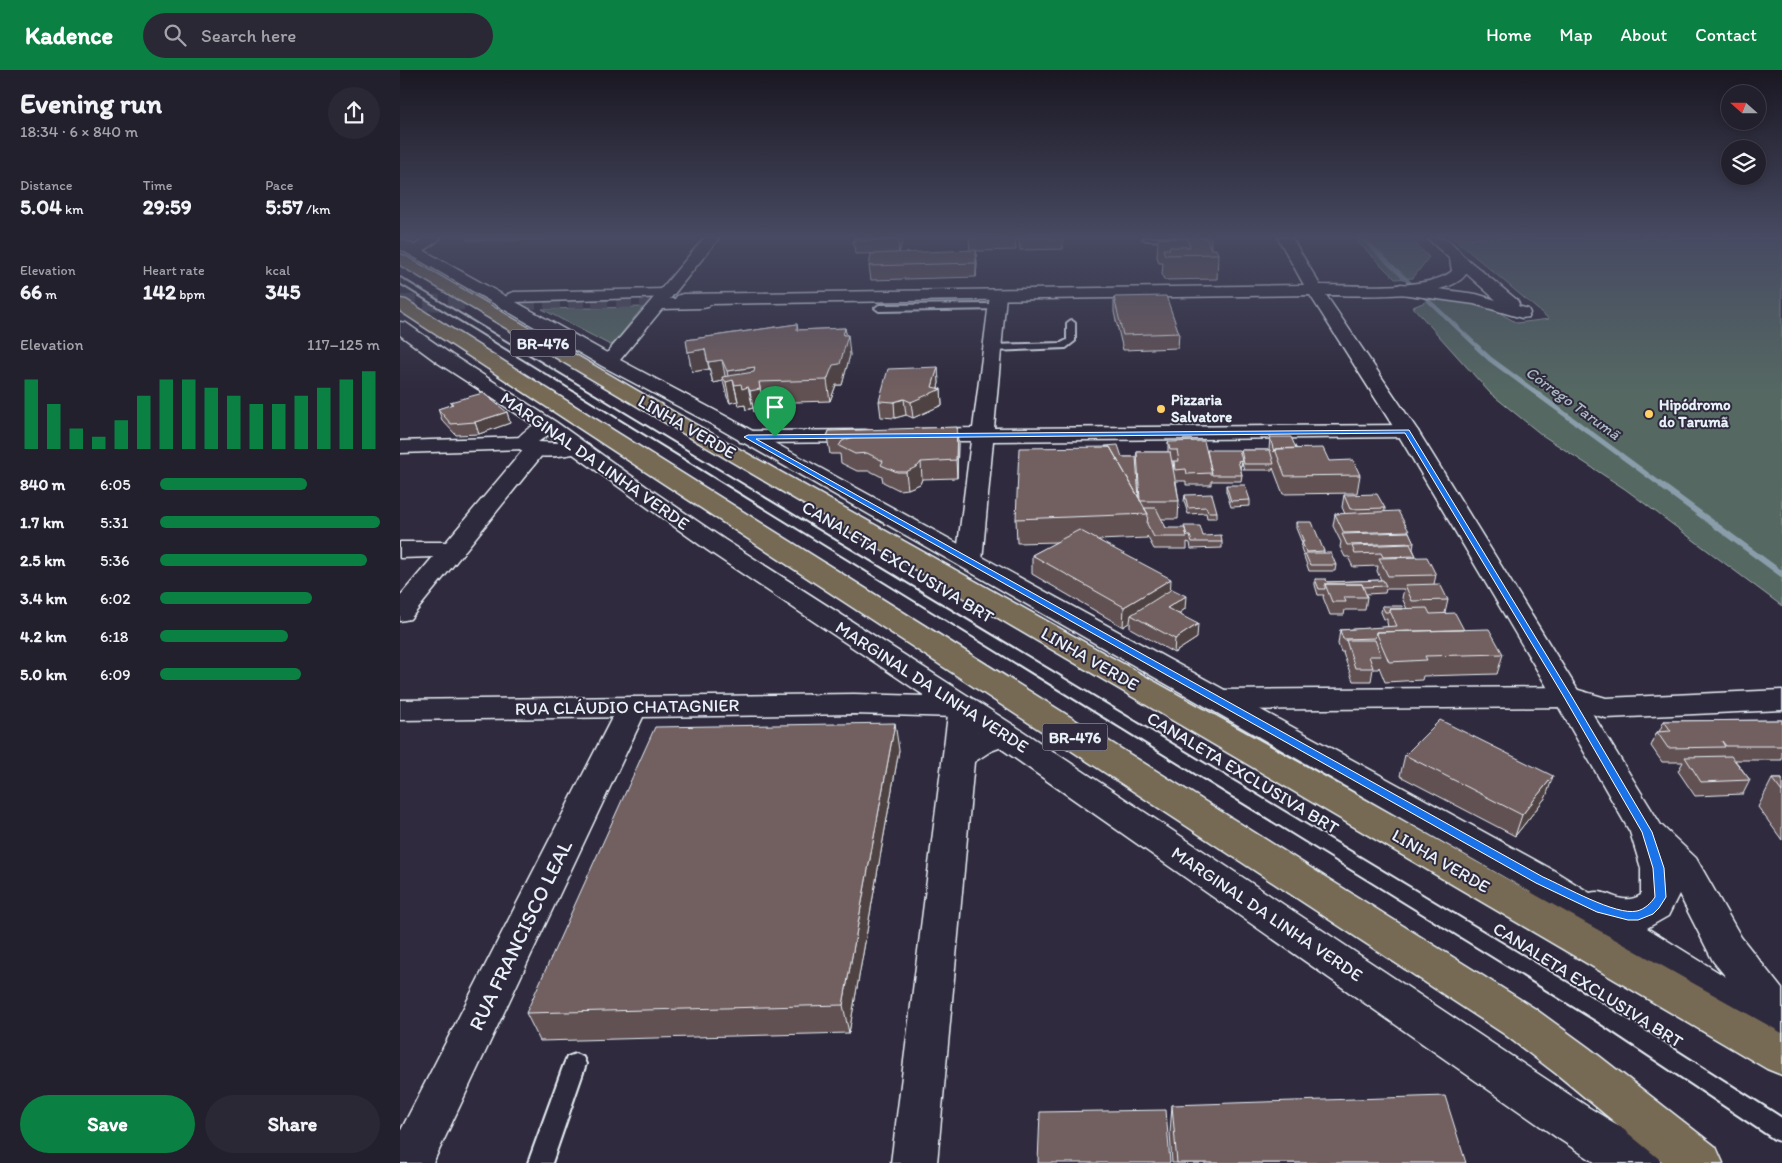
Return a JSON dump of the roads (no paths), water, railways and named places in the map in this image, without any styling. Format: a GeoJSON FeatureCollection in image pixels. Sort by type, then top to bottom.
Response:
{"type":"FeatureCollection","features":[{"type":"Feature","properties":{"kind":"highway","name":"LINHA VERDE"},"geometry":{"type":"LineString","coordinates":[[470,289],[686,427],[1782,1055]]}},
{"type":"Feature","properties":{"kind":"highway","name":"BR-476"},"geometry":{"type":"LineString","coordinates":[[400,304],[1519,1021],[1574,1062],[1700,1163]]}},
{"type":"Feature","properties":{"kind":"highway"},"geometry":{"type":"LineString","coordinates":[[437,329],[445,359]]}},
{"type":"Feature","properties":{"kind":"highway"},"geometry":{"type":"LineString","coordinates":[[652,384],[686,427]]}},
{"type":"Feature","properties":{"kind":"main road"},"geometry":{"type":"LineString","coordinates":[[479,289],[748,437],[1540,880],[1782,1035]]}},
{"type":"Feature","properties":{"kind":"main road"},"geometry":{"type":"LineString","coordinates":[[609,362],[669,289]]}},
{"type":"Feature","properties":{"kind":"main road"},"geometry":{"type":"LineString","coordinates":[[683,299],[948,295],[997,301],[1401,289]]}},
{"type":"Feature","properties":{"kind":"main road"},"geometry":{"type":"LineString","coordinates":[[1425,289],[1476,299],[1522,313],[1494,289]]}},
{"type":"Feature","properties":{"kind":"main road"},"geometry":{"type":"LineString","coordinates":[[1314,291],[1407,431],[1568,697],[1647,832],[1658,868],[1660,897],[1656,905],[1638,916],[1628,916],[1601,909],[1540,880]]}},
{"type":"Feature","properties":{"kind":"main road"},"geometry":{"type":"LineString","coordinates":[[514,297],[900,300],[948,295]]}},
{"type":"Feature","properties":{"kind":"main road"},"geometry":{"type":"LineString","coordinates":[[969,561],[997,301]]}},
{"type":"Feature","properties":{"kind":"main road","name":"MARGINAL DA LINHA VERDE"},"geometry":{"type":"LineString","coordinates":[[400,327],[445,359],[548,426],[677,518],[909,673],[964,707],[1572,1122],[1638,1163]]}},
{"type":"Feature","properties":{"kind":"main road"},"geometry":{"type":"LineString","coordinates":[[400,613],[453,549],[531,446],[533,434],[548,426]]}},
{"type":"Feature","properties":{"kind":"main road"},"geometry":{"type":"LineString","coordinates":[[748,437],[1407,431]]}},
{"type":"Feature","properties":{"kind":"main road"},"geometry":{"type":"LineString","coordinates":[[400,447],[531,446],[547,450],[578,447]]}},
{"type":"Feature","properties":{"kind":"main road"},"geometry":{"type":"LineString","coordinates":[[400,550],[453,549]]}},
{"type":"Feature","properties":{"kind":"main road","name":"RUA CLÁUDIO CHATAGNIER"},"geometry":{"type":"LineString","coordinates":[[854,704],[881,697],[893,691],[909,673]]}},
{"type":"Feature","properties":{"kind":"main road"},"geometry":{"type":"LineString","coordinates":[[1218,700],[1568,697],[1606,708],[1782,700]]}},
{"type":"Feature","properties":{"kind":"main road","name":"RUA CLÁUDIO CHATAGNIER"},"geometry":{"type":"LineString","coordinates":[[400,710],[854,704],[964,707]]}},
{"type":"Feature","properties":{"kind":"main road","name":"RUA FRANCISCO LEAL"},"geometry":{"type":"LineString","coordinates":[[409,1163],[632,707]]}},
{"type":"Feature","properties":{"kind":"main road"},"geometry":{"type":"LineString","coordinates":[[914,1163],[964,707]]}},
{"type":"Feature","properties":{"kind":"main road"},"geometry":{"type":"LineString","coordinates":[[958,758],[971,747],[986,739],[1004,734]]}},
{"type":"Feature","properties":{"kind":"main road"},"geometry":{"type":"LineString","coordinates":[[1647,832],[1683,868],[1727,948],[1782,1020]]}},
{"type":"Feature","properties":{"kind":"lane","name":"CANALETA EXCLUSIVA BRT"},"geometry":{"type":"LineString","coordinates":[[415,289],[1604,1015],[1782,1131]]}},
{"type":"Feature","properties":{"kind":"lane"},"geometry":{"type":"LineString","coordinates":[[879,308],[997,301]]}},
{"type":"Feature","properties":{"kind":"lane"},"geometry":{"type":"LineString","coordinates":[[993,348],[1063,346],[1071,340],[1071,323]]}},
{"type":"Feature","properties":{"kind":"lane"},"geometry":{"type":"LineString","coordinates":[[540,1163],[575,1064]]}},
{"type":"Feature","properties":{"kind":"waterway","name":"Córrego Tarumã"},"geometry":{"type":"LineString","coordinates":[[1416,289],[1479,348]]}},
{"type":"Feature","properties":{"kind":"waterway","name":"Córrego Tarumã"},"geometry":{"type":"LineString","coordinates":[[1477,347],[1490,359],[1664,487]]}},
{"type":"Feature","properties":{"kind":"waterway","name":"Córrego Tarumã"},"geometry":{"type":"LineString","coordinates":[[1662,486],[1782,574]]}},
{"type":"Feature","properties":{"kind":"tunnel"},"geometry":{"type":"LineString","coordinates":[[400,303],[683,299]]}},
{"type":"Feature","properties":{"kind":"place","name":"Pizzaria Salvatore"},"geometry":{"type":"Point","coordinates":[1161,409]}},
{"type":"Feature","properties":{"kind":"place","name":"Hipódromo do Tarumã"},"geometry":{"type":"Point","coordinates":[1649,414]}}]}
